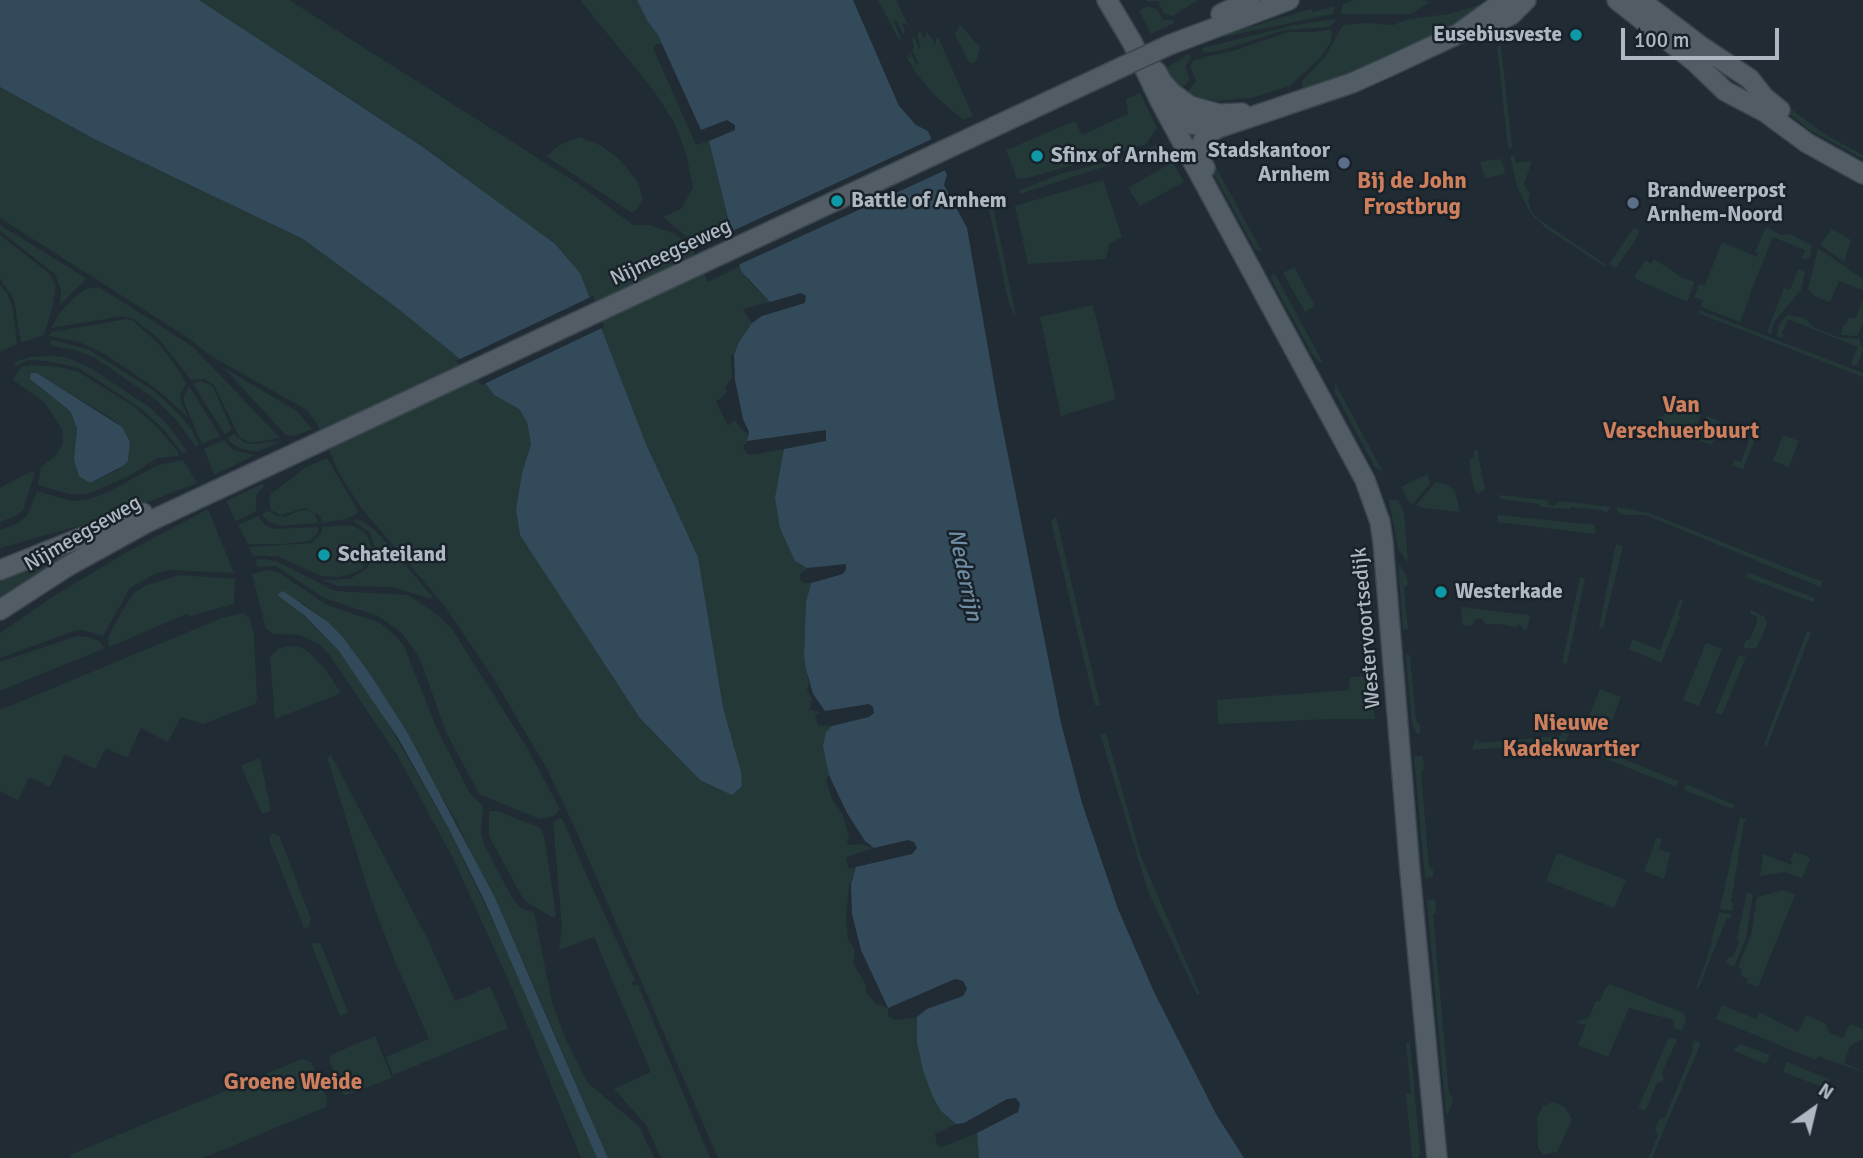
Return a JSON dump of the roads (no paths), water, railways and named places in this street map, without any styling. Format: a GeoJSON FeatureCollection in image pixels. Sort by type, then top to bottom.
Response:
{"type":"FeatureCollection","features":[{"type":"Feature","properties":{"kind":"main road","name":"Westervoortsedijk"},"geometry":{"type":"LineString","coordinates":[[1107,0],[1132,42],[1160,102],[1360,470],[1380,522],[1437,1158]]}},
{"type":"Feature","properties":{"kind":"main road"},"geometry":{"type":"LineString","coordinates":[[1120,0],[1162,82],[1191,116]]}},
{"type":"Feature","properties":{"kind":"main road","name":"Nijmeegseweg"},"geometry":{"type":"LineString","coordinates":[[1169,45],[1213,17],[1250,0]]}},
{"type":"Feature","properties":{"kind":"main road","name":"Nijmeegseweg"},"geometry":{"type":"LineString","coordinates":[[0,610],[68,566],[191,501],[1169,45],[1286,2],[1303,0]]}},
{"type":"Feature","properties":{"kind":"main road"},"geometry":{"type":"LineString","coordinates":[[1160,102],[1171,113],[1219,121],[1250,119],[1264,111],[1352,83],[1458,34],[1479,31],[1516,4],[1542,0]]}},
{"type":"Feature","properties":{"kind":"main road"},"geometry":{"type":"LineString","coordinates":[[1617,0],[1695,62],[1719,86],[1751,96],[1863,164]]}},
{"type":"Feature","properties":{"kind":"main road"},"geometry":{"type":"LineString","coordinates":[[1640,0],[1750,79],[1751,96],[1765,112],[1807,143],[1863,174]]}},
{"type":"Feature","properties":{"kind":"main road"},"geometry":{"type":"LineString","coordinates":[[1719,86],[1717,80],[1722,71],[1733,67]]}},
{"type":"Feature","properties":{"kind":"main road","name":"Westervoortsedijk"},"geometry":{"type":"LineString","coordinates":[[1191,116],[1193,145],[1198,156],[1373,470],[1385,498],[1394,553],[1447,1158]]}},
{"type":"Feature","properties":{"kind":"main road"},"geometry":{"type":"LineString","coordinates":[[1181,141],[1191,116]]}},
{"type":"Feature","properties":{"kind":"main road"},"geometry":{"type":"LineString","coordinates":[[1198,156],[1198,150],[1207,134],[1219,121]]}},
{"type":"Feature","properties":{"kind":"main road","name":"Nijmeegseweg"},"geometry":{"type":"LineString","coordinates":[[0,570],[141,514],[191,501]]}},
{"type":"Feature","properties":{"kind":"water"},"geometry":{"type":"Polygon","coordinates":[[[0,0],[199,0],[423,147],[555,244],[580,273],[646,444],[698,557],[723,707],[741,772],[742,786],[732,795],[700,780],[640,718],[520,535],[516,509],[522,473],[531,444],[527,422],[519,409],[494,395],[454,354],[303,239],[96,140],[0,87],[0,0]]]}},
{"type":"Feature","properties":{"kind":"water","name":"Nederrijn"},"geometry":{"type":"Polygon","coordinates":[[[637,0],[853,0],[899,106],[916,125],[928,131],[947,175],[944,185],[967,228],[998,405],[1061,723],[1082,803],[1118,909],[1154,992],[1216,1114],[1244,1158],[979,1158],[977,1133],[1018,1112],[1020,1104],[1016,1098],[1007,1099],[964,1123],[956,1124],[941,1111],[933,1097],[923,1071],[917,1042],[917,1017],[927,1009],[963,996],[967,989],[963,981],[955,979],[888,1008],[861,950],[852,914],[851,884],[856,867],[912,854],[917,848],[914,842],[908,840],[874,848],[865,841],[847,813],[829,775],[823,746],[826,732],[832,726],[869,717],[874,713],[869,704],[825,711],[813,694],[806,669],[806,602],[811,583],[843,574],[846,564],[807,568],[795,561],[780,528],[775,498],[784,449],[826,441],[826,430],[747,441],[749,432],[743,419],[735,380],[734,355],[752,323],[762,316],[805,303],[806,296],[801,293],[770,302],[741,271],[709,141],[735,130],[735,125],[727,120],[701,130],[658,35],[637,0]]]}},
{"type":"Feature","properties":{"kind":"water"},"geometry":{"type":"Polygon","coordinates":[[[31,373],[37,373],[122,427],[130,442],[128,461],[90,483],[79,476],[74,460],[77,429],[72,415],[30,379],[31,373]]]}},
{"type":"Feature","properties":{"kind":"water"},"geometry":{"type":"Polygon","coordinates":[[[283,591],[328,622],[342,636],[407,732],[495,898],[608,1158],[597,1158],[485,902],[449,829],[398,738],[339,651],[304,615],[280,597],[278,594],[283,591]]]}},
{"type":"Feature","properties":{"kind":"place","name":"Eusebiusveste"},"geometry":{"type":"Point","coordinates":[1576,35]}},
{"type":"Feature","properties":{"kind":"place","name":"Sfinx of Arnhem"},"geometry":{"type":"Point","coordinates":[1037,156]}},
{"type":"Feature","properties":{"kind":"place","name":"Stadskantoor Arnhem"},"geometry":{"type":"Point","coordinates":[1344,163]}},
{"type":"Feature","properties":{"kind":"place","name":"Battle of Arnhem"},"geometry":{"type":"Point","coordinates":[837,201]}},
{"type":"Feature","properties":{"kind":"place","name":"Brandweerpost Arnhem-Noord"},"geometry":{"type":"Point","coordinates":[1633,203]}},
{"type":"Feature","properties":{"kind":"place","name":"Schateiland"},"geometry":{"type":"Point","coordinates":[324,555]}},
{"type":"Feature","properties":{"kind":"place","name":"Westerkade"},"geometry":{"type":"Point","coordinates":[1441,592]}},
{"type":"Feature","properties":{"kind":"district","name":"Bij de John Frostbrug"},"geometry":{"type":"Point","coordinates":[1412,195]}},
{"type":"Feature","properties":{"kind":"district","name":"Van Verschuerbuurt"},"geometry":{"type":"Point","coordinates":[1681,419]}},
{"type":"Feature","properties":{"kind":"district","name":"Nieuwe Kadekwartier"},"geometry":{"type":"Point","coordinates":[1571,737]}},
{"type":"Feature","properties":{"kind":"district","name":"Groene Weide"},"geometry":{"type":"Point","coordinates":[293,1083]}}]}
